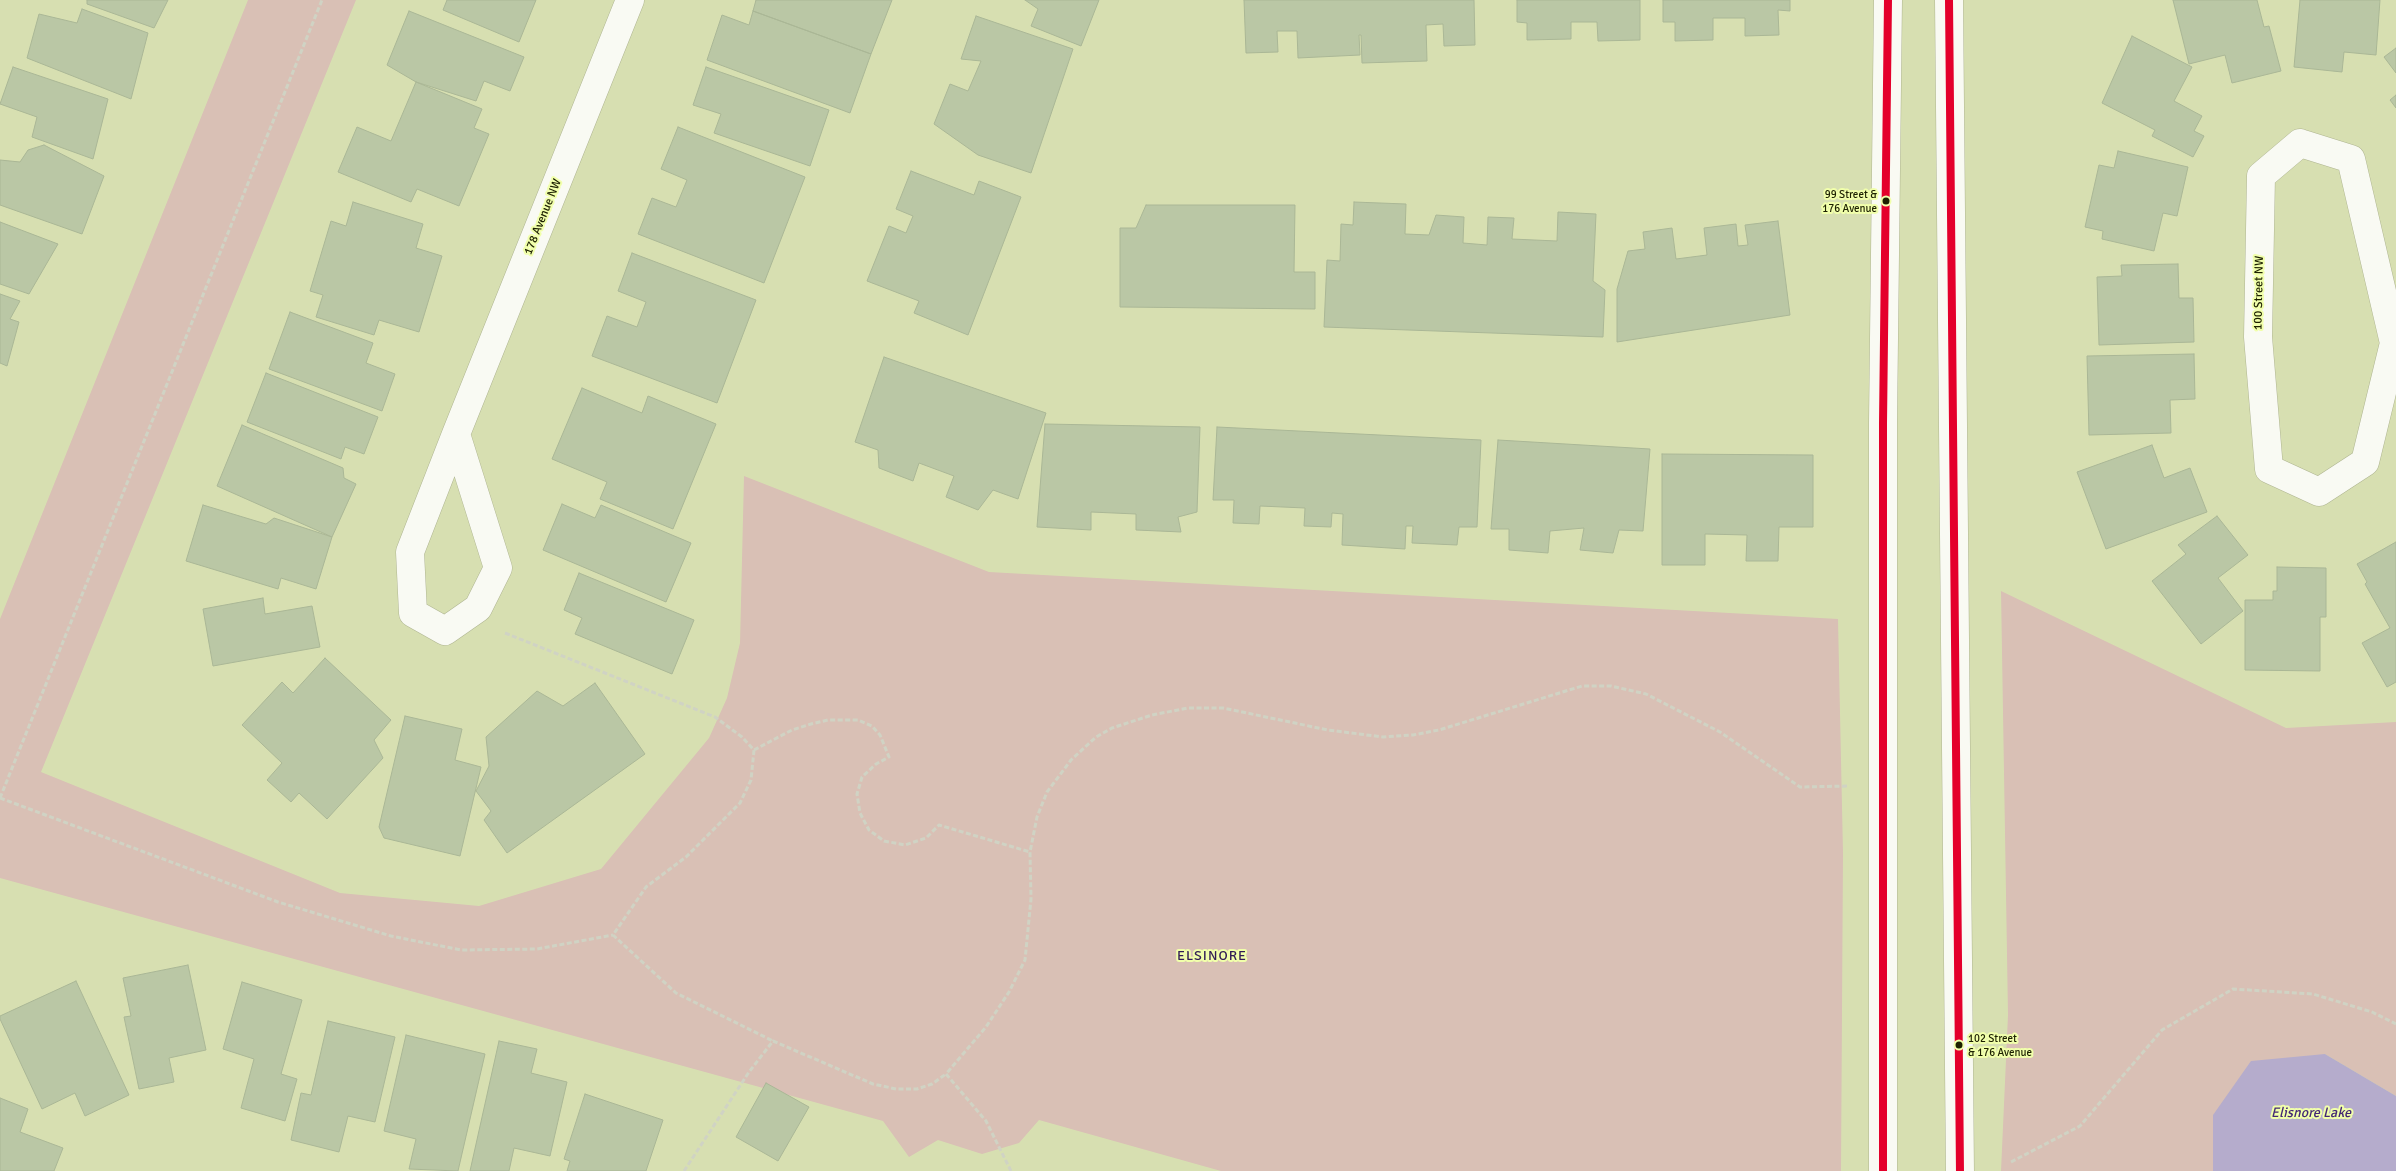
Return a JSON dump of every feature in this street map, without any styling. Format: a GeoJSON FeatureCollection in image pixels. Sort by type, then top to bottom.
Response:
{"type":"FeatureCollection","features":[{"type":"Feature","properties":{"kind":"street","name":"178 Avenue NW"},"geometry":{"type":"LineString","coordinates":[[456,434],[498,568],[478,608],[445,631],[413,613],[410,552],[456,434],[630,0]]}},
{"type":"Feature","properties":{"kind":"street"},"geometry":{"type":"LineString","coordinates":[[1883,1171],[1883,423],[1888,0]]}},
{"type":"Feature","properties":{"kind":"street"},"geometry":{"type":"LineString","coordinates":[[1948,0],[1960,1171]]}},
{"type":"Feature","properties":{"kind":"street","name":"100 Street NW"},"geometry":{"type":"LineString","coordinates":[[2300,143],[2351,159],[2395,343],[2365,462],[2319,492],[2269,469],[2258,337],[2261,176],[2300,143]]}},
{"type":"Feature","properties":{"kind":"path"},"geometry":{"type":"LineString","coordinates":[[322,0],[0,798],[278,902],[391,936],[461,950],[538,949],[613,935],[646,888],[686,857],[740,804],[751,780],[754,750],[742,737],[715,717],[505,633]]}},
{"type":"Feature","properties":{"kind":"path"},"geometry":{"type":"LineString","coordinates":[[613,935],[676,994],[773,1041],[873,1084],[896,1089],[917,1089],[932,1084],[946,1074],[986,1027],[1009,992],[1025,960],[1031,899],[1030,852],[1037,817],[1047,792],[1071,760],[1096,737],[1112,728],[1152,715],[1188,708],[1223,708],[1328,730],[1383,737],[1413,735],[1439,730],[1582,686],[1611,686],[1646,694],[1720,732],[1800,786],[1850,786]]}},
{"type":"Feature","properties":{"kind":"path"},"geometry":{"type":"LineString","coordinates":[[754,750],[792,730],[828,720],[858,720],[872,726],[880,735],[889,757],[876,764],[862,776],[857,794],[860,813],[869,830],[884,842],[905,845],[926,838],[938,825],[1030,852]]}},
{"type":"Feature","properties":{"kind":"path"},"geometry":{"type":"LineString","coordinates":[[2011,1162],[2080,1126],[2162,1030],[2233,989],[2313,994],[2372,1012],[2396,1024]]}},
{"type":"Feature","properties":{"kind":"path"},"geometry":{"type":"LineString","coordinates":[[684,1171],[749,1072],[773,1041]]}},
{"type":"Feature","properties":{"kind":"path"},"geometry":{"type":"LineString","coordinates":[[946,1074],[986,1121],[1011,1171]]}},
{"type":"Feature","properties":{"kind":"shaded area"},"geometry":{"type":"Polygon","coordinates":[[[248,0],[356,0],[41,772],[340,893],[479,906],[601,869],[709,738],[727,698],[740,643],[744,476],[989,572],[1838,619],[1843,853],[1841,1171],[1221,1171],[1039,1120],[1019,1143],[982,1154],[938,1140],[909,1157],[883,1121],[0,878],[0,619],[248,0]]]}},
{"type":"Feature","properties":{"kind":"shaded area"},"geometry":{"type":"Polygon","coordinates":[[[2001,591],[2286,728],[2396,722],[2396,1096],[2325,1054],[2213,1115],[2213,1171],[2001,1171],[2008,1015],[2001,591]]]}},
{"type":"Feature","properties":{"kind":"water","name":"Elisnore Lake"},"geometry":{"type":"Polygon","coordinates":[[[2325,1054],[2396,1096],[2396,1171],[2213,1171],[2213,1115],[2251,1061],[2325,1054]]]}},
{"type":"Feature","properties":{"kind":"building"},"geometry":{"type":"Polygon","coordinates":[[[87,0],[168,0],[154,28],[87,4],[87,0]]]}},
{"type":"Feature","properties":{"kind":"building"},"geometry":{"type":"Polygon","coordinates":[[[447,0],[536,0],[519,42],[443,10],[447,0]]]}},
{"type":"Feature","properties":{"kind":"building"},"geometry":{"type":"Polygon","coordinates":[[[756,0],[892,0],[871,54],[753,11],[756,0]]]}},
{"type":"Feature","properties":{"kind":"building"},"geometry":{"type":"Polygon","coordinates":[[[1025,0],[1099,0],[1081,46],[1031,26],[1038,9],[1025,0]]]}},
{"type":"Feature","properties":{"kind":"building"},"geometry":{"type":"Polygon","coordinates":[[[1244,0],[1474,0],[1475,45],[1444,46],[1443,24],[1426,25],[1427,61],[1362,63],[1361,35],[1359,35],[1360,55],[1298,58],[1297,31],[1277,31],[1278,52],[1246,53],[1244,0]]]}},
{"type":"Feature","properties":{"kind":"building"},"geometry":{"type":"Polygon","coordinates":[[[1517,0],[1640,0],[1640,40],[1598,41],[1597,22],[1571,22],[1571,39],[1527,40],[1527,23],[1517,22],[1517,0]]]}},
{"type":"Feature","properties":{"kind":"building"},"geometry":{"type":"Polygon","coordinates":[[[1663,0],[1790,0],[1790,11],[1778,10],[1779,35],[1745,36],[1745,18],[1713,18],[1713,40],[1675,41],[1675,22],[1663,22],[1663,0]]]}},
{"type":"Feature","properties":{"kind":"building"},"geometry":{"type":"Polygon","coordinates":[[[2173,0],[2257,0],[2264,27],[2269,26],[2281,71],[2232,83],[2225,55],[2189,64],[2173,0]]]}},
{"type":"Feature","properties":{"kind":"building"},"geometry":{"type":"Polygon","coordinates":[[[2300,0],[2380,0],[2376,55],[2344,52],[2342,72],[2294,67],[2300,0]]]}},
{"type":"Feature","properties":{"kind":"building"},"geometry":{"type":"Polygon","coordinates":[[[82,9],[148,33],[131,99],[27,58],[39,14],[77,23],[82,9]]]}},
{"type":"Feature","properties":{"kind":"building"},"geometry":{"type":"Polygon","coordinates":[[[409,11],[524,57],[510,91],[484,81],[476,101],[416,82],[387,65],[409,11]]]}},
{"type":"Feature","properties":{"kind":"building"},"geometry":{"type":"Polygon","coordinates":[[[753,11],[871,54],[850,113],[707,60],[722,15],[749,25],[753,11]]]}},
{"type":"Feature","properties":{"kind":"building"},"geometry":{"type":"Polygon","coordinates":[[[976,16],[1073,49],[1031,173],[978,155],[934,124],[950,84],[968,91],[981,61],[961,59],[976,16]]]}},
{"type":"Feature","properties":{"kind":"building"},"geometry":{"type":"Polygon","coordinates":[[[2132,36],[2192,67],[2174,101],[2202,116],[2194,131],[2204,136],[2193,157],[2152,136],[2155,130],[2102,103],[2132,36]]]}},
{"type":"Feature","properties":{"kind":"building"},"geometry":{"type":"Polygon","coordinates":[[[2396,48],[2396,73],[2384,57],[2396,48]]]}},
{"type":"Feature","properties":{"kind":"building"},"geometry":{"type":"Polygon","coordinates":[[[13,67],[108,99],[93,159],[32,137],[37,117],[0,104],[13,67]]]}},
{"type":"Feature","properties":{"kind":"building"},"geometry":{"type":"Polygon","coordinates":[[[706,67],[829,110],[810,166],[714,133],[721,114],[693,105],[706,67]]]}},
{"type":"Feature","properties":{"kind":"building"},"geometry":{"type":"Polygon","coordinates":[[[416,82],[482,109],[474,128],[489,134],[459,206],[417,189],[411,202],[338,172],[357,127],[391,141],[416,82]]]}},
{"type":"Feature","properties":{"kind":"building"},"geometry":{"type":"Polygon","coordinates":[[[2396,95],[2396,108],[2390,100],[2396,95]]]}},
{"type":"Feature","properties":{"kind":"building"},"geometry":{"type":"Polygon","coordinates":[[[678,127],[805,177],[764,283],[638,234],[652,198],[676,207],[687,180],[661,169],[678,127]]]}},
{"type":"Feature","properties":{"kind":"building"},"geometry":{"type":"Polygon","coordinates":[[[44,145],[104,176],[82,234],[0,205],[0,160],[20,162],[28,150],[44,145]]]}},
{"type":"Feature","properties":{"kind":"building"},"geometry":{"type":"Polygon","coordinates":[[[2118,151],[2188,167],[2177,216],[2163,213],[2154,251],[2102,239],[2103,231],[2085,227],[2099,165],[2114,168],[2118,151]]]}},
{"type":"Feature","properties":{"kind":"building"},"geometry":{"type":"Polygon","coordinates":[[[911,171],[974,195],[979,181],[1021,197],[968,335],[914,313],[919,301],[867,281],[889,226],[906,233],[913,216],[896,209],[911,171]]]}},
{"type":"Feature","properties":{"kind":"building"},"geometry":{"type":"Polygon","coordinates":[[[353,202],[423,224],[416,248],[442,256],[419,332],[379,320],[374,335],[316,317],[323,295],[310,291],[331,221],[346,226],[353,202]]]}},
{"type":"Feature","properties":{"kind":"building"},"geometry":{"type":"Polygon","coordinates":[[[1354,202],[1406,204],[1405,234],[1429,235],[1436,215],[1464,217],[1463,243],[1487,245],[1488,217],[1514,218],[1512,239],[1557,241],[1558,212],[1596,214],[1593,281],[1605,290],[1603,337],[1324,327],[1327,260],[1340,261],[1341,224],[1353,225],[1354,202]]]}},
{"type":"Feature","properties":{"kind":"building"},"geometry":{"type":"Polygon","coordinates":[[[1146,205],[1295,205],[1294,272],[1315,272],[1315,309],[1120,307],[1120,228],[1136,228],[1146,205]]]}},
{"type":"Feature","properties":{"kind":"building"},"geometry":{"type":"Polygon","coordinates":[[[1778,221],[1790,315],[1617,342],[1617,289],[1628,251],[1645,249],[1643,232],[1672,228],[1676,259],[1707,255],[1704,228],[1736,224],[1738,246],[1748,245],[1745,225],[1778,221]]]}},
{"type":"Feature","properties":{"kind":"building"},"geometry":{"type":"Polygon","coordinates":[[[0,222],[58,244],[29,294],[0,284],[0,222]]]}},
{"type":"Feature","properties":{"kind":"building"},"geometry":{"type":"Polygon","coordinates":[[[632,253],[756,300],[717,403],[592,356],[607,316],[637,327],[646,302],[618,291],[632,253]]]}},
{"type":"Feature","properties":{"kind":"building"},"geometry":{"type":"Polygon","coordinates":[[[2178,264],[2179,298],[2193,298],[2194,342],[2099,345],[2097,277],[2122,276],[2121,265],[2178,264]]]}},
{"type":"Feature","properties":{"kind":"building"},"geometry":{"type":"Polygon","coordinates":[[[0,294],[20,301],[10,319],[19,322],[7,366],[0,363],[0,294]]]}},
{"type":"Feature","properties":{"kind":"building"},"geometry":{"type":"Polygon","coordinates":[[[290,312],[373,343],[366,363],[395,374],[382,411],[269,369],[290,312]]]}},
{"type":"Feature","properties":{"kind":"building"},"geometry":{"type":"Polygon","coordinates":[[[2194,354],[2195,399],[2170,400],[2171,433],[2089,435],[2087,356],[2194,354]]]}},
{"type":"Feature","properties":{"kind":"building"},"geometry":{"type":"Polygon","coordinates":[[[884,357],[1046,413],[1018,499],[993,490],[978,510],[946,497],[954,476],[919,463],[913,481],[879,468],[878,450],[855,442],[884,357]]]}},
{"type":"Feature","properties":{"kind":"building"},"geometry":{"type":"Polygon","coordinates":[[[266,373],[378,417],[364,454],[345,447],[341,459],[247,422],[266,373]]]}},
{"type":"Feature","properties":{"kind":"building"},"geometry":{"type":"Polygon","coordinates":[[[582,388],[642,413],[648,396],[716,424],[673,529],[600,499],[607,482],[552,459],[582,388]]]}},
{"type":"Feature","properties":{"kind":"building"},"geometry":{"type":"Polygon","coordinates":[[[1045,424],[1200,427],[1197,512],[1178,517],[1181,532],[1136,530],[1136,514],[1091,512],[1091,530],[1037,527],[1045,424]]]}},
{"type":"Feature","properties":{"kind":"building"},"geometry":{"type":"Polygon","coordinates":[[[242,425],[343,468],[344,478],[356,484],[332,537],[217,486],[242,425]]]}},
{"type":"Feature","properties":{"kind":"building"},"geometry":{"type":"Polygon","coordinates":[[[1217,427],[1481,440],[1477,527],[1459,527],[1457,545],[1412,543],[1413,526],[1406,526],[1405,549],[1342,545],[1343,514],[1332,513],[1331,527],[1304,526],[1305,508],[1260,506],[1259,524],[1233,523],[1234,500],[1213,500],[1217,427]]]}},
{"type":"Feature","properties":{"kind":"building"},"geometry":{"type":"Polygon","coordinates":[[[1498,440],[1650,449],[1643,531],[1619,530],[1613,553],[1580,550],[1584,528],[1550,531],[1548,553],[1509,550],[1509,529],[1491,529],[1498,440]]]}},
{"type":"Feature","properties":{"kind":"building"},"geometry":{"type":"Polygon","coordinates":[[[2152,445],[2164,478],[2190,468],[2207,512],[2106,549],[2077,472],[2152,445]]]}},
{"type":"Feature","properties":{"kind":"building"},"geometry":{"type":"Polygon","coordinates":[[[1662,454],[1813,455],[1813,527],[1779,527],[1778,561],[1746,561],[1747,535],[1705,534],[1705,565],[1662,565],[1662,454]]]}},
{"type":"Feature","properties":{"kind":"building"},"geometry":{"type":"Polygon","coordinates":[[[562,504],[595,518],[601,505],[691,543],[666,602],[543,550],[562,504]]]}},
{"type":"Feature","properties":{"kind":"building"},"geometry":{"type":"Polygon","coordinates":[[[203,505],[266,524],[274,518],[332,537],[316,589],[281,578],[278,589],[186,561],[203,505]]]}},
{"type":"Feature","properties":{"kind":"building"},"geometry":{"type":"Polygon","coordinates":[[[2217,516],[2248,555],[2218,578],[2243,611],[2201,644],[2152,581],[2186,554],[2178,545],[2217,516]]]}},
{"type":"Feature","properties":{"kind":"building"},"geometry":{"type":"Polygon","coordinates":[[[2396,542],[2396,682],[2387,687],[2362,643],[2390,628],[2365,584],[2367,582],[2357,564],[2396,542]]]}},
{"type":"Feature","properties":{"kind":"building"},"geometry":{"type":"Polygon","coordinates":[[[2277,567],[2326,568],[2326,617],[2320,617],[2320,671],[2245,670],[2245,600],[2273,600],[2273,591],[2277,591],[2277,567]]]}},
{"type":"Feature","properties":{"kind":"building"},"geometry":{"type":"Polygon","coordinates":[[[579,573],[694,620],[672,674],[575,634],[582,618],[564,610],[579,573]]]}},
{"type":"Feature","properties":{"kind":"building"},"geometry":{"type":"Polygon","coordinates":[[[263,598],[265,614],[312,606],[320,647],[213,666],[203,609],[263,598]]]}},
{"type":"Feature","properties":{"kind":"building"},"geometry":{"type":"Polygon","coordinates":[[[325,658],[391,720],[374,740],[383,758],[327,819],[299,793],[291,802],[267,780],[282,763],[242,725],[282,682],[293,693],[325,658]]]}},
{"type":"Feature","properties":{"kind":"building"},"geometry":{"type":"Polygon","coordinates":[[[595,683],[645,754],[507,853],[484,820],[491,811],[476,791],[489,766],[486,737],[537,691],[563,706],[595,683]]]}},
{"type":"Feature","properties":{"kind":"building"},"geometry":{"type":"Polygon","coordinates":[[[405,716],[462,729],[455,760],[481,767],[460,856],[384,838],[379,827],[405,716]]]}},
{"type":"Feature","properties":{"kind":"building"},"geometry":{"type":"Polygon","coordinates":[[[188,965],[206,1050],[169,1058],[174,1082],[139,1089],[124,1017],[131,1016],[123,978],[188,965]]]}},
{"type":"Feature","properties":{"kind":"building"},"geometry":{"type":"Polygon","coordinates":[[[76,981],[129,1095],[85,1116],[75,1093],[42,1109],[0,1019],[0,1016],[76,981]]]}},
{"type":"Feature","properties":{"kind":"building"},"geometry":{"type":"Polygon","coordinates":[[[242,982],[302,1000],[281,1074],[297,1079],[285,1121],[241,1108],[254,1059],[223,1049],[242,982]]]}},
{"type":"Feature","properties":{"kind":"building"},"geometry":{"type":"Polygon","coordinates":[[[328,1021],[395,1037],[375,1122],[348,1116],[339,1152],[291,1140],[301,1093],[311,1095],[328,1021]]]}},
{"type":"Feature","properties":{"kind":"building"},"geometry":{"type":"Polygon","coordinates":[[[406,1035],[485,1054],[458,1171],[409,1169],[416,1139],[384,1131],[406,1035]]]}},
{"type":"Feature","properties":{"kind":"building"},"geometry":{"type":"Polygon","coordinates":[[[499,1041],[537,1049],[531,1073],[567,1082],[550,1156],[514,1148],[509,1171],[470,1171],[499,1041]]]}},
{"type":"Feature","properties":{"kind":"building"},"geometry":{"type":"Polygon","coordinates":[[[766,1083],[809,1107],[778,1161],[736,1137],[766,1083]]]}},
{"type":"Feature","properties":{"kind":"building"},"geometry":{"type":"Polygon","coordinates":[[[585,1094],[663,1120],[646,1171],[567,1171],[570,1161],[564,1159],[585,1094]]]}},
{"type":"Feature","properties":{"kind":"building"},"geometry":{"type":"Polygon","coordinates":[[[0,1098],[28,1109],[20,1132],[63,1148],[54,1171],[0,1171],[0,1098]]]}},
{"type":"Feature","properties":{"kind":"transit line"},"geometry":{"type":"LineString","coordinates":[[1883,1171],[1883,423],[1888,0]]}},
{"type":"Feature","properties":{"kind":"transit line"},"geometry":{"type":"LineString","coordinates":[[1949,0],[1960,1171]]}},
{"type":"Feature","properties":{"kind":"place","name":"99 Street & 176 Avenue"},"geometry":{"type":"Point","coordinates":[1886,201]}},
{"type":"Feature","properties":{"kind":"place","name":"102 Street & 176 Avenue"},"geometry":{"type":"Point","coordinates":[1959,1045]}},
{"type":"Feature","properties":{"kind":"district","name":"ELSINORE"},"geometry":{"type":"Point","coordinates":[1212,956]}}]}
